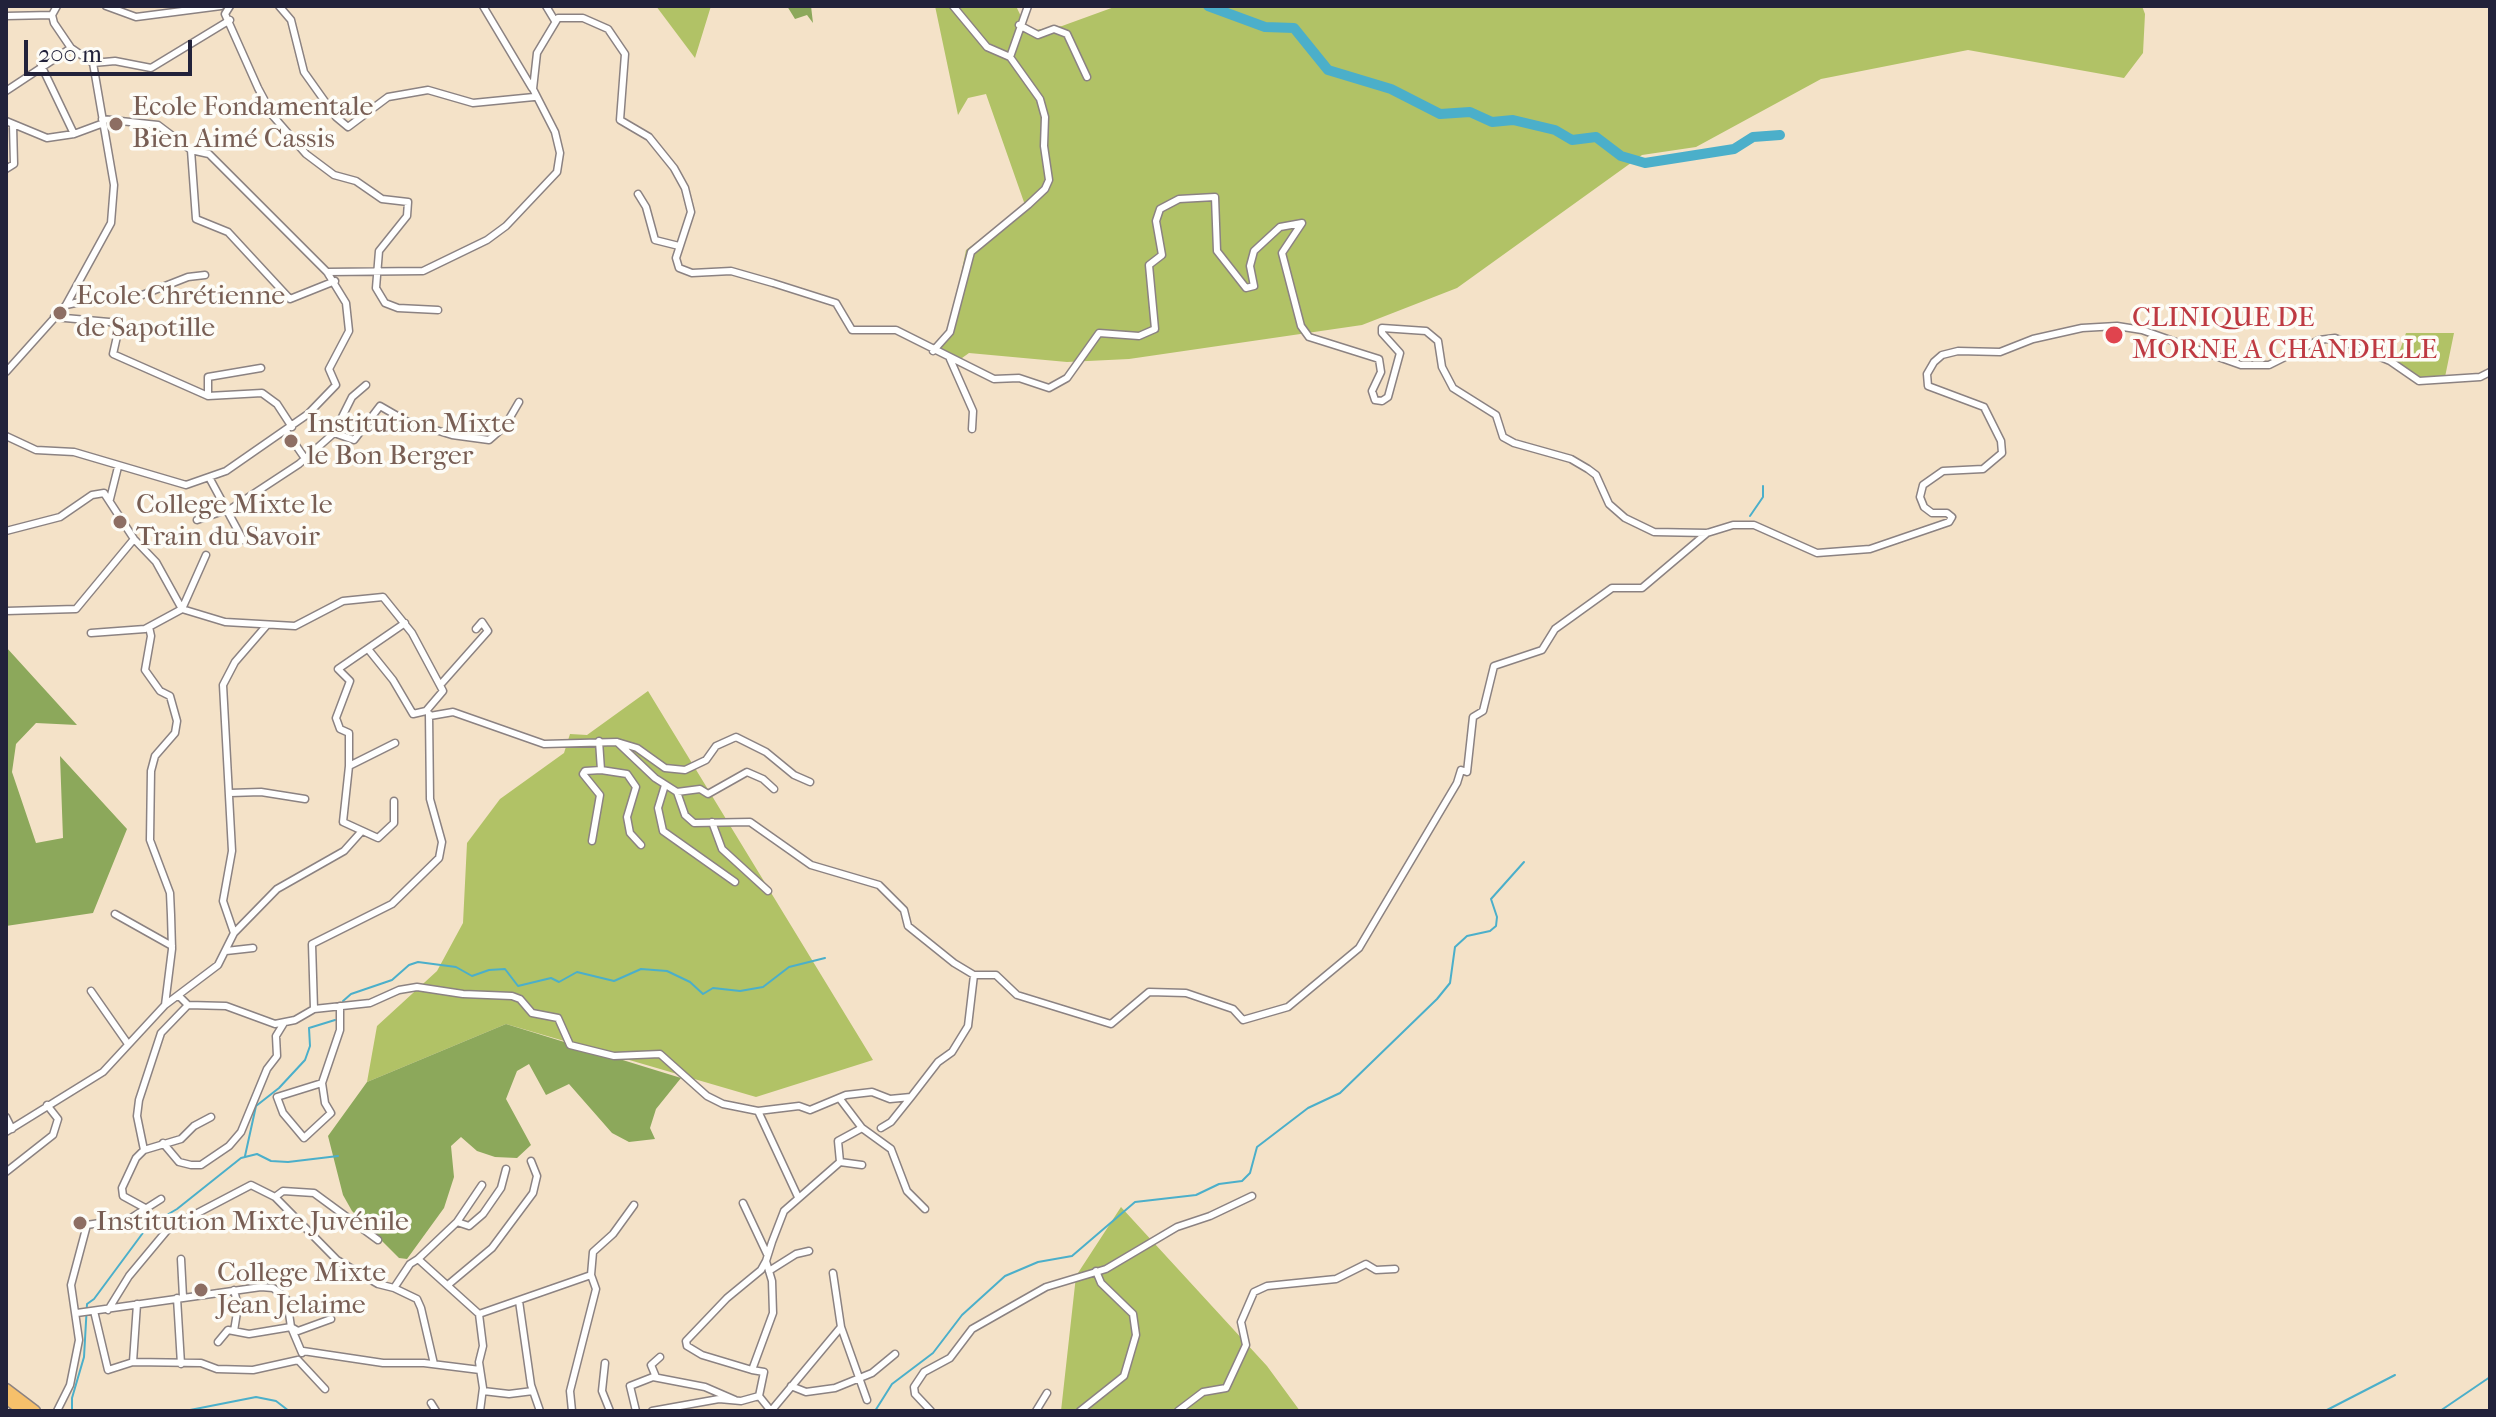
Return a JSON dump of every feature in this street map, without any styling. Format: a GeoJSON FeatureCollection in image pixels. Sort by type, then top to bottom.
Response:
{"type":"FeatureCollection","features":[{"type":"Feature","properties":{"kind":"main road"},"geometry":{"type":"LineString","coordinates":[[6,1389],[35,1411]]}},
{"type":"Feature","properties":{"kind":"main road"},"geometry":{"type":"LineString","coordinates":[[6,1398],[23,1411]]}},
{"type":"Feature","properties":{"kind":"street"},"geometry":{"type":"LineString","coordinates":[[21,6],[23,17]]}},
{"type":"Feature","properties":{"kind":"street"},"geometry":{"type":"LineString","coordinates":[[52,15],[57,6]]}},
{"type":"Feature","properties":{"kind":"street"},"geometry":{"type":"LineString","coordinates":[[106,6],[136,17],[221,6]]}},
{"type":"Feature","properties":{"kind":"street"},"geometry":{"type":"LineString","coordinates":[[230,6],[225,14],[273,116],[306,154],[334,175],[356,181],[382,199],[408,202],[407,216],[379,251],[376,288],[385,303],[398,308],[438,310]]}},
{"type":"Feature","properties":{"kind":"street"},"geometry":{"type":"LineString","coordinates":[[279,6],[291,20],[304,72],[336,117],[348,127],[388,97],[428,90],[473,103],[533,93]]}},
{"type":"Feature","properties":{"kind":"street"},"geometry":{"type":"LineString","coordinates":[[327,272],[423,271],[487,240],[506,226],[557,172],[560,153],[555,132],[483,6]]}},
{"type":"Feature","properties":{"kind":"street"},"geometry":{"type":"LineString","coordinates":[[546,6],[555,21]]}},
{"type":"Feature","properties":{"kind":"street"},"geometry":{"type":"LineString","coordinates":[[933,351],[950,332],[971,252],[1008,223],[1048,184],[1044,111],[1034,90],[1010,57],[987,47],[953,6]]}},
{"type":"Feature","properties":{"kind":"street"},"geometry":{"type":"LineString","coordinates":[[1010,57],[1028,6]]}},
{"type":"Feature","properties":{"kind":"street"},"geometry":{"type":"LineString","coordinates":[[6,16],[52,15]]}},
{"type":"Feature","properties":{"kind":"street"},"geometry":{"type":"LineString","coordinates":[[52,15],[71,48],[93,63],[115,61],[151,68],[230,20]]}},
{"type":"Feature","properties":{"kind":"street"},"geometry":{"type":"LineString","coordinates":[[533,93],[537,53],[558,18],[583,18],[608,29],[625,54],[620,120],[655,143],[685,188],[691,212],[679,246],[679,268],[692,273],[747,274],[836,303],[852,330],[896,330],[994,379],[1019,378],[1049,388],[1067,378],[1099,333],[1139,336],[1155,329],[1149,265],[1162,255],[1156,221],[1160,209],[1179,199],[1209,195],[1218,202],[1217,251],[1246,288],[1254,286],[1250,266],[1254,251],[1280,227],[1302,223],[1282,253],[1301,326],[1309,337],[1379,359],[1381,372],[1372,391],[1375,400],[1382,401],[1388,397],[1400,353],[1382,333],[1382,328],[1426,331],[1438,341],[1442,367],[1453,388],[1496,415],[1503,437],[1571,459],[1588,469],[1596,475],[1609,504],[1654,532],[1707,533],[1733,525],[1754,525],[1817,553],[1870,549],[1949,522],[1952,517],[1947,513],[1932,513],[1924,507],[1920,497],[1923,485],[1943,471],[1983,469],[2002,453],[2001,441],[1984,407],[1928,386],[1927,374],[1934,362],[1942,355],[1958,351],[2000,352],[2033,339],[2082,328],[2117,326],[2142,330],[2241,365],[2269,365],[2319,340],[2335,338],[2390,361],[2419,381],[2480,377],[2490,372]]}},
{"type":"Feature","properties":{"kind":"street"},"geometry":{"type":"LineString","coordinates":[[1019,25],[1038,35],[1054,29],[1067,34],[1087,77]]}},
{"type":"Feature","properties":{"kind":"street"},"geometry":{"type":"LineString","coordinates":[[6,91],[71,48]]}},
{"type":"Feature","properties":{"kind":"street"},"geometry":{"type":"LineString","coordinates":[[6,372],[66,305],[111,223],[114,185],[93,63]]}},
{"type":"Feature","properties":{"kind":"street"},"geometry":{"type":"LineString","coordinates":[[41,65],[74,134]]}},
{"type":"Feature","properties":{"kind":"street"},"geometry":{"type":"LineString","coordinates":[[6,169],[14,164],[9,123],[47,138],[74,134],[102,122],[158,125],[191,150],[209,154],[327,272],[346,303],[349,331],[329,369],[336,385],[289,429],[210,479],[186,485],[135,467],[118,467],[74,452],[36,450],[6,436]]}},
{"type":"Feature","properties":{"kind":"street"},"geometry":{"type":"LineString","coordinates":[[191,150],[196,219],[228,232],[290,299],[335,281]]}},
{"type":"Feature","properties":{"kind":"street"},"geometry":{"type":"LineString","coordinates":[[638,194],[646,207],[655,240],[679,246]]}},
{"type":"Feature","properties":{"kind":"street"},"geometry":{"type":"LineString","coordinates":[[66,305],[103,297],[132,299],[188,277],[205,275]]}},
{"type":"Feature","properties":{"kind":"street"},"geometry":{"type":"LineString","coordinates":[[54,317],[120,323],[113,354],[208,396],[234,397],[252,390],[262,393],[277,404],[304,457]]}},
{"type":"Feature","properties":{"kind":"street"},"geometry":{"type":"LineString","coordinates":[[950,359],[973,411],[972,429]]}},
{"type":"Feature","properties":{"kind":"street"},"geometry":{"type":"LineString","coordinates":[[208,396],[208,377],[261,368]]}},
{"type":"Feature","properties":{"kind":"street"},"geometry":{"type":"LineString","coordinates":[[197,520],[262,491],[334,433],[352,397],[366,385]]}},
{"type":"Feature","properties":{"kind":"street"},"geometry":{"type":"LineString","coordinates":[[334,433],[354,440],[380,406],[406,421],[452,435],[489,440],[505,426],[519,402]]}},
{"type":"Feature","properties":{"kind":"street"},"geometry":{"type":"LineString","coordinates":[[110,499],[118,467]]}},
{"type":"Feature","properties":{"kind":"street"},"geometry":{"type":"LineString","coordinates":[[210,479],[243,540]]}},
{"type":"Feature","properties":{"kind":"street"},"geometry":{"type":"LineString","coordinates":[[6,531],[60,517],[98,492],[110,499],[134,539],[156,562],[182,609],[215,620],[299,626],[343,601],[378,596],[388,600],[405,623],[443,691],[428,713],[430,799],[442,842],[439,858],[392,904],[312,944],[314,1009]]}},
{"type":"Feature","properties":{"kind":"street"},"geometry":{"type":"LineString","coordinates":[[677,792],[688,820],[699,824],[750,822],[811,865],[879,885],[904,910],[908,926],[974,975],[996,975],[1017,995],[1111,1024],[1149,992],[1186,993],[1233,1009],[1243,1020],[1288,1007],[1359,948],[1457,783],[1461,770],[1467,772],[1473,717],[1483,711],[1494,666],[1542,650],[1555,629],[1612,588],[1642,588],[1707,533]]}},
{"type":"Feature","properties":{"kind":"street"},"geometry":{"type":"LineString","coordinates":[[6,611],[76,609],[134,539]]}},
{"type":"Feature","properties":{"kind":"street"},"geometry":{"type":"LineString","coordinates":[[91,633],[149,627],[182,609],[206,555]]}},
{"type":"Feature","properties":{"kind":"street"},"geometry":{"type":"LineString","coordinates":[[441,684],[488,631],[482,622],[476,629]]}},
{"type":"Feature","properties":{"kind":"street"},"geometry":{"type":"LineString","coordinates":[[394,801],[394,823],[388,832],[378,838],[343,822],[349,733],[340,729],[336,718],[350,681],[338,669],[405,623]]}},
{"type":"Feature","properties":{"kind":"street"},"geometry":{"type":"LineString","coordinates":[[234,933],[223,901],[232,851],[223,685],[228,672],[267,625]]}},
{"type":"Feature","properties":{"kind":"street"},"geometry":{"type":"LineString","coordinates":[[149,627],[151,636],[145,670],[160,691],[170,696],[177,721],[175,733],[155,756],[151,771],[150,831],[170,893],[172,946],[165,1005]]}},
{"type":"Feature","properties":{"kind":"street"},"geometry":{"type":"LineString","coordinates":[[368,649],[393,680],[413,714],[453,712],[544,744],[617,742],[637,748],[665,768],[685,770],[706,760],[716,746],[736,737],[766,752],[794,775],[810,782]]}},
{"type":"Feature","properties":{"kind":"street"},"geometry":{"type":"LineString","coordinates":[[599,741],[601,770]]}},
{"type":"Feature","properties":{"kind":"street"},"geometry":{"type":"LineString","coordinates":[[617,742],[677,792],[700,789],[708,794],[747,772],[763,779],[774,789]]}},
{"type":"Feature","properties":{"kind":"street"},"geometry":{"type":"LineString","coordinates":[[349,766],[395,743]]}},
{"type":"Feature","properties":{"kind":"street"},"geometry":{"type":"LineString","coordinates":[[592,841],[600,795],[583,774],[585,771],[601,770],[627,774],[635,784],[628,827],[641,845]]}},
{"type":"Feature","properties":{"kind":"street"},"geometry":{"type":"LineString","coordinates":[[665,785],[658,808],[663,831],[735,882]]}},
{"type":"Feature","properties":{"kind":"street"},"geometry":{"type":"LineString","coordinates":[[230,793],[274,793],[305,799]]}},
{"type":"Feature","properties":{"kind":"street"},"geometry":{"type":"LineString","coordinates":[[712,822],[722,849],[768,891]]}},
{"type":"Feature","properties":{"kind":"street"},"geometry":{"type":"LineString","coordinates":[[6,1117],[9,1130],[103,1072],[165,1005],[218,965],[234,933],[277,889],[344,851],[361,832]]}},
{"type":"Feature","properties":{"kind":"street"},"geometry":{"type":"LineString","coordinates":[[115,914],[172,946]]}},
{"type":"Feature","properties":{"kind":"street"},"geometry":{"type":"LineString","coordinates":[[226,951],[253,948]]}},
{"type":"Feature","properties":{"kind":"street"},"geometry":{"type":"LineString","coordinates":[[881,1128],[891,1122],[938,1062],[952,1052],[968,1026],[974,975]]}},
{"type":"Feature","properties":{"kind":"street"},"geometry":{"type":"LineString","coordinates":[[179,996],[188,1005],[226,1006],[275,1024],[314,1009],[370,1003],[399,990],[417,987],[463,994],[512,996],[520,999],[532,1013],[558,1018],[570,1045],[614,1056],[660,1054],[707,1096],[723,1104],[758,1111],[799,1106],[810,1110],[872,1092],[890,1099],[911,1097]]}},
{"type":"Feature","properties":{"kind":"street"},"geometry":{"type":"LineString","coordinates":[[91,991],[128,1044]]}},
{"type":"Feature","properties":{"kind":"street"},"geometry":{"type":"LineString","coordinates":[[144,1150],[137,1116],[139,1100],[161,1033],[188,1005]]}},
{"type":"Feature","properties":{"kind":"street"},"geometry":{"type":"LineString","coordinates":[[322,1083],[277,1097],[283,1113],[304,1138],[331,1113],[325,1103],[322,1083],[340,1030],[340,1006]]}},
{"type":"Feature","properties":{"kind":"street"},"geometry":{"type":"LineString","coordinates":[[163,1143],[179,1162],[191,1165],[201,1165],[229,1146],[241,1132],[267,1069],[277,1056],[276,1036],[284,1023]]}},
{"type":"Feature","properties":{"kind":"street"},"geometry":{"type":"LineString","coordinates":[[840,1099],[862,1128],[891,1149],[907,1191],[925,1209]]}},
{"type":"Feature","properties":{"kind":"street"},"geometry":{"type":"LineString","coordinates":[[6,1172],[56,1130],[58,1119],[47,1105]]}},
{"type":"Feature","properties":{"kind":"street"},"geometry":{"type":"LineString","coordinates":[[758,1111],[798,1197]]}},
{"type":"Feature","properties":{"kind":"street"},"geometry":{"type":"LineString","coordinates":[[145,1208],[123,1196],[122,1188],[136,1158],[144,1150],[181,1139],[211,1117]]}},
{"type":"Feature","properties":{"kind":"street"},"geometry":{"type":"LineString","coordinates":[[840,1162],[836,1151],[838,1141],[862,1128]]}},
{"type":"Feature","properties":{"kind":"street"},"geometry":{"type":"LineString","coordinates":[[449,1284],[480,1261],[533,1193],[537,1176],[531,1161]]}},
{"type":"Feature","properties":{"kind":"street"},"geometry":{"type":"LineString","coordinates":[[759,1396],[764,1372],[702,1355],[687,1346],[686,1341],[727,1298],[761,1270],[784,1211],[798,1197],[840,1162],[862,1165]]}},
{"type":"Feature","properties":{"kind":"street"},"geometry":{"type":"LineString","coordinates":[[457,1222],[469,1226],[483,1214],[501,1188],[506,1169]]}},
{"type":"Feature","properties":{"kind":"street"},"geometry":{"type":"LineString","coordinates":[[108,1310],[129,1276],[169,1228],[251,1185],[275,1197],[337,1260],[378,1284],[417,1299],[434,1364]]}},
{"type":"Feature","properties":{"kind":"street"},"geometry":{"type":"LineString","coordinates":[[394,1288],[418,1259],[457,1222],[482,1185]]}},
{"type":"Feature","properties":{"kind":"street"},"geometry":{"type":"LineString","coordinates":[[275,1197],[283,1191],[314,1193],[378,1240]]}},
{"type":"Feature","properties":{"kind":"street"},"geometry":{"type":"LineString","coordinates":[[931,1411],[915,1394],[914,1387],[924,1372],[950,1358],[972,1329],[1046,1287],[1123,1261],[1177,1227],[1210,1216],[1252,1196]]}},
{"type":"Feature","properties":{"kind":"street"},"geometry":{"type":"LineString","coordinates":[[57,1411],[70,1385],[79,1340],[71,1285],[87,1225],[106,1222],[120,1225],[161,1199]]}},
{"type":"Feature","properties":{"kind":"street"},"geometry":{"type":"LineString","coordinates":[[743,1203],[767,1258],[773,1313],[752,1370]]}},
{"type":"Feature","properties":{"kind":"street"},"geometry":{"type":"LineString","coordinates":[[572,1411],[570,1391],[596,1289],[591,1275],[593,1252],[613,1234],[634,1205]]}},
{"type":"Feature","properties":{"kind":"street"},"geometry":{"type":"LineString","coordinates":[[769,1271],[796,1254],[809,1251]]}},
{"type":"Feature","properties":{"kind":"street"},"geometry":{"type":"LineString","coordinates":[[181,1259],[181,1364]]}},
{"type":"Feature","properties":{"kind":"street"},"geometry":{"type":"LineString","coordinates":[[418,1259],[479,1314],[483,1346],[480,1411]]}},
{"type":"Feature","properties":{"kind":"street"},"geometry":{"type":"LineString","coordinates":[[1178,1411],[1203,1392],[1226,1388],[1246,1345],[1241,1322],[1254,1292],[1267,1286],[1336,1279],[1366,1264],[1376,1270],[1395,1269]]}},
{"type":"Feature","properties":{"kind":"street"},"geometry":{"type":"LineString","coordinates":[[1080,1411],[1124,1376],[1136,1335],[1133,1314],[1126,1304],[1110,1293],[1096,1271]]}},
{"type":"Feature","properties":{"kind":"street"},"geometry":{"type":"LineString","coordinates":[[833,1273],[841,1327],[856,1378],[867,1400]]}},
{"type":"Feature","properties":{"kind":"street"},"geometry":{"type":"LineString","coordinates":[[479,1314],[591,1275]]}},
{"type":"Feature","properties":{"kind":"street"},"geometry":{"type":"LineString","coordinates":[[77,1313],[234,1290],[273,1288],[287,1300],[291,1327],[303,1351]]}},
{"type":"Feature","properties":{"kind":"street"},"geometry":{"type":"LineString","coordinates":[[234,1290],[238,1306],[234,1331]]}},
{"type":"Feature","properties":{"kind":"street"},"geometry":{"type":"LineString","coordinates":[[519,1301],[533,1391],[540,1411]]}},
{"type":"Feature","properties":{"kind":"street"},"geometry":{"type":"LineString","coordinates":[[133,1362],[137,1304]]}},
{"type":"Feature","properties":{"kind":"street"},"geometry":{"type":"LineString","coordinates":[[94,1311],[108,1370],[133,1362],[157,1360],[167,1365],[201,1363],[217,1369],[253,1370],[298,1360],[303,1351]]}},
{"type":"Feature","properties":{"kind":"street"},"geometry":{"type":"LineString","coordinates":[[218,1342],[228,1330],[249,1334],[291,1327],[298,1331],[331,1319]]}},
{"type":"Feature","properties":{"kind":"street"},"geometry":{"type":"LineString","coordinates":[[759,1396],[771,1411],[841,1327]]}},
{"type":"Feature","properties":{"kind":"street"},"geometry":{"type":"LineString","coordinates":[[303,1351],[321,1351],[383,1363],[434,1364],[480,1370]]}},
{"type":"Feature","properties":{"kind":"street"},"geometry":{"type":"LineString","coordinates":[[791,1386],[806,1392],[818,1391],[872,1373],[895,1354]]}},
{"type":"Feature","properties":{"kind":"street"},"geometry":{"type":"LineString","coordinates":[[656,1377],[651,1365],[660,1357]]}},
{"type":"Feature","properties":{"kind":"street"},"geometry":{"type":"LineString","coordinates":[[298,1360],[325,1389]]}},
{"type":"Feature","properties":{"kind":"street"},"geometry":{"type":"LineString","coordinates":[[605,1363],[602,1391],[610,1411]]}},
{"type":"Feature","properties":{"kind":"street"},"geometry":{"type":"LineString","coordinates":[[636,1411],[630,1386],[656,1377],[705,1387],[735,1400]]}},
{"type":"Feature","properties":{"kind":"street"},"geometry":{"type":"LineString","coordinates":[[483,1391],[509,1394],[533,1391]]}},
{"type":"Feature","properties":{"kind":"street"},"geometry":{"type":"LineString","coordinates":[[1036,1411],[1047,1393]]}},
{"type":"Feature","properties":{"kind":"street"},"geometry":{"type":"LineString","coordinates":[[652,1411],[719,1399],[759,1396]]}},
{"type":"Feature","properties":{"kind":"street"},"geometry":{"type":"LineString","coordinates":[[431,1403],[436,1411]]}},
{"type":"Feature","properties":{"kind":"green space"},"geometry":{"type":"Polygon","coordinates":[[[656,6],[711,6],[695,58],[656,6]]]}},
{"type":"Feature","properties":{"kind":"green space"},"geometry":{"type":"Polygon","coordinates":[[[787,6],[811,6],[813,23],[807,15],[795,19],[787,6]]]}},
{"type":"Feature","properties":{"kind":"green space"},"geometry":{"type":"Polygon","coordinates":[[[935,6],[1016,6],[1028,31],[1062,26],[1117,6],[2142,6],[2145,14],[2143,53],[2124,78],[1968,50],[1821,79],[1696,147],[1642,155],[1457,288],[1362,325],[1129,359],[1067,362],[969,353],[962,358],[937,355],[950,328],[966,250],[1025,205],[986,94],[968,98],[958,115],[935,6]]]}},
{"type":"Feature","properties":{"kind":"green space"},"geometry":{"type":"Polygon","coordinates":[[[2406,333],[2454,333],[2445,377],[2414,378],[2395,364],[2406,333]]]}},
{"type":"Feature","properties":{"kind":"green space"},"geometry":{"type":"Polygon","coordinates":[[[6,647],[77,725],[36,723],[16,744],[12,772],[36,843],[63,838],[60,756],[127,829],[93,913],[6,926],[6,647]]]}},
{"type":"Feature","properties":{"kind":"green space"},"geometry":{"type":"Polygon","coordinates":[[[648,691],[873,1060],[756,1097],[506,1024],[367,1082],[377,1026],[437,971],[463,923],[467,843],[500,799],[564,753],[570,734],[587,735],[648,691]]]}},
{"type":"Feature","properties":{"kind":"green space"},"geometry":{"type":"Polygon","coordinates":[[[506,1024],[681,1078],[656,1109],[650,1128],[655,1139],[629,1142],[612,1133],[569,1084],[546,1095],[529,1064],[517,1071],[506,1099],[531,1145],[517,1158],[495,1157],[477,1151],[461,1137],[451,1146],[454,1177],[444,1208],[407,1259],[399,1258],[352,1211],[343,1195],[328,1136],[367,1082],[506,1024]]]}},
{"type":"Feature","properties":{"kind":"green space"},"geometry":{"type":"Polygon","coordinates":[[[1121,1207],[1267,1366],[1300,1411],[1061,1411],[1076,1276],[1121,1207]]]}},
{"type":"Feature","properties":{"kind":"waterway"},"geometry":{"type":"LineString","coordinates":[[1208,6],[1265,27],[1294,28],[1328,70],[1391,89],[1440,114],[1470,112],[1492,122],[1513,120],[1555,130],[1572,140],[1596,137],[1621,156],[1645,163],[1734,149],[1753,137],[1780,135]]}},
{"type":"Feature","properties":{"kind":"waterway"},"geometry":{"type":"LineString","coordinates":[[1750,516],[1763,497],[1763,486]]}},
{"type":"Feature","properties":{"kind":"waterway"},"geometry":{"type":"LineString","coordinates":[[875,1411],[892,1384],[933,1353],[962,1315],[1005,1276],[1038,1262],[1072,1256],[1135,1202],[1196,1195],[1219,1184],[1242,1181],[1250,1173],[1257,1147],[1308,1108],[1340,1093],[1437,999],[1450,983],[1455,947],[1467,936],[1490,931],[1496,926],[1497,917],[1491,899],[1524,862]]}},
{"type":"Feature","properties":{"kind":"waterway"},"geometry":{"type":"LineString","coordinates":[[343,1001],[351,994],[392,980],[409,965],[418,962],[456,967],[472,976],[505,969],[518,986],[551,978],[559,982],[577,972],[614,981],[641,969],[667,971],[690,982],[703,994],[713,988],[740,991],[763,987],[789,967],[825,958]]}},
{"type":"Feature","properties":{"kind":"waterway"},"geometry":{"type":"LineString","coordinates":[[245,1156],[256,1106],[279,1088],[305,1060],[310,1046],[309,1028],[335,1020]]}},
{"type":"Feature","properties":{"kind":"waterway"},"geometry":{"type":"LineString","coordinates":[[72,1411],[72,1398],[84,1357],[87,1304],[94,1299],[148,1226],[177,1209],[241,1158],[257,1154],[271,1161],[288,1162],[338,1156]]}},
{"type":"Feature","properties":{"kind":"waterway"},"geometry":{"type":"LineString","coordinates":[[2325,1411],[2395,1375]]}},
{"type":"Feature","properties":{"kind":"waterway"},"geometry":{"type":"LineString","coordinates":[[2440,1411],[2490,1377]]}},
{"type":"Feature","properties":{"kind":"waterway"},"geometry":{"type":"LineString","coordinates":[[185,1411],[256,1397],[276,1401],[289,1411]]}},
{"type":"Feature","properties":{"kind":"place","name":"Ecole Fondamentale Bien Aimé Cassis"},"geometry":{"type":"Point","coordinates":[116,124]}},
{"type":"Feature","properties":{"kind":"place","name":"Ecole Chrétienne de Sapotille"},"geometry":{"type":"Point","coordinates":[60,313]}},
{"type":"Feature","properties":{"kind":"place","name":"CLINIQUE DE MORNE A CHANDELLE"},"geometry":{"type":"Point","coordinates":[2114,335]}},
{"type":"Feature","properties":{"kind":"place","name":"Institution Mixte le Bon Berger"},"geometry":{"type":"Point","coordinates":[291,441]}},
{"type":"Feature","properties":{"kind":"place","name":"College Mixte le Train du Savoir"},"geometry":{"type":"Point","coordinates":[120,522]}},
{"type":"Feature","properties":{"kind":"place","name":"Institution Mixte Juvénile"},"geometry":{"type":"Point","coordinates":[80,1223]}},
{"type":"Feature","properties":{"kind":"place","name":"College Mixte Jean Jelaime"},"geometry":{"type":"Point","coordinates":[201,1290]}}]}
